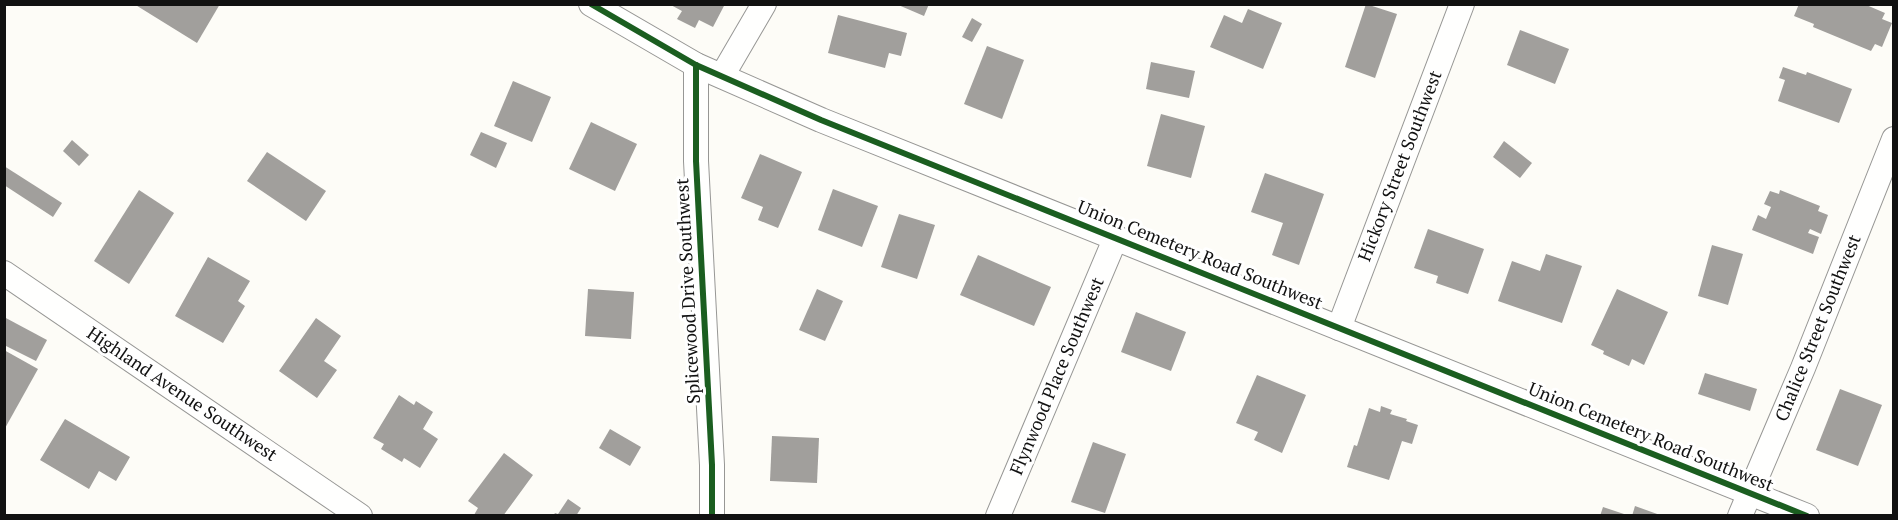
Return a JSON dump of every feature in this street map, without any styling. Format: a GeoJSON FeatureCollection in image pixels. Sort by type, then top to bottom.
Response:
{"type":"FeatureCollection","features":[{"type":"Feature","properties":{"kind":"street","name":"Union Cemetery Road Southwest"},"geometry":{"type":"LineString","coordinates":[[591,4],[696,65],[821,120],[1807,516]]}},
{"type":"Feature","properties":{"kind":"street"},"geometry":{"type":"LineString","coordinates":[[722,76],[764,4]]}},
{"type":"Feature","properties":{"kind":"street","name":"Hickory Street Southwest"},"geometry":{"type":"LineString","coordinates":[[1339,328],[1462,4]]}},
{"type":"Feature","properties":{"kind":"street","name":"Splicewood Drive Southwest"},"geometry":{"type":"LineString","coordinates":[[696,65],[696,161],[712,465],[712,516]]}},
{"type":"Feature","properties":{"kind":"street","name":"Chalice Street Southwest"},"geometry":{"type":"LineString","coordinates":[[1740,516],[1803,368],[1893,139]]}},
{"type":"Feature","properties":{"kind":"street","name":"Flynwood Place Southwest"},"geometry":{"type":"LineString","coordinates":[[999,516],[1116,237]]}},
{"type":"Feature","properties":{"kind":"street","name":"Highland Avenue Southwest"},"geometry":{"type":"LineString","coordinates":[[4,273],[360,516]]}},
{"type":"Feature","properties":{"kind":"building"},"geometry":{"type":"Polygon","coordinates":[[[134,4],[220,4],[197,43],[134,4]]]}},
{"type":"Feature","properties":{"kind":"building"},"geometry":{"type":"Polygon","coordinates":[[[669,4],[725,4],[713,27],[699,20],[695,28],[677,19],[682,11],[669,4]]]}},
{"type":"Feature","properties":{"kind":"building"},"geometry":{"type":"Polygon","coordinates":[[[896,4],[929,4],[924,16],[896,4]]]}},
{"type":"Feature","properties":{"kind":"building"},"geometry":{"type":"Polygon","coordinates":[[[1366,4],[1397,14],[1375,78],[1345,67],[1366,4]]]}},
{"type":"Feature","properties":{"kind":"building"},"geometry":{"type":"Polygon","coordinates":[[[1799,4],[1864,4],[1885,13],[1882,19],[1892,23],[1882,47],[1875,44],[1871,51],[1813,27],[1814,24],[1794,16],[1799,4]]]}},
{"type":"Feature","properties":{"kind":"building"},"geometry":{"type":"Polygon","coordinates":[[[1248,9],[1282,23],[1263,69],[1210,47],[1224,15],[1242,23],[1248,9]]]}},
{"type":"Feature","properties":{"kind":"building"},"geometry":{"type":"Polygon","coordinates":[[[838,15],[907,33],[901,56],[889,53],[885,68],[828,53],[838,15]]]}},
{"type":"Feature","properties":{"kind":"building"},"geometry":{"type":"Polygon","coordinates":[[[972,18],[982,24],[972,42],[962,37],[972,18]]]}},
{"type":"Feature","properties":{"kind":"building"},"geometry":{"type":"Polygon","coordinates":[[[1520,30],[1569,49],[1555,84],[1507,65],[1520,30]]]}},
{"type":"Feature","properties":{"kind":"building"},"geometry":{"type":"Polygon","coordinates":[[[987,46],[1024,60],[1002,119],[964,104],[987,46]]]}},
{"type":"Feature","properties":{"kind":"building"},"geometry":{"type":"Polygon","coordinates":[[[1151,62],[1195,71],[1189,98],[1146,89],[1151,62]]]}},
{"type":"Feature","properties":{"kind":"building"},"geometry":{"type":"Polygon","coordinates":[[[1783,67],[1806,75],[1807,72],[1852,89],[1839,123],[1778,101],[1785,80],[1779,78],[1783,67]]]}},
{"type":"Feature","properties":{"kind":"building"},"geometry":{"type":"Polygon","coordinates":[[[513,81],[551,97],[532,142],[494,126],[513,81]]]}},
{"type":"Feature","properties":{"kind":"building"},"geometry":{"type":"Polygon","coordinates":[[[1161,114],[1205,126],[1191,178],[1147,166],[1161,114]]]}},
{"type":"Feature","properties":{"kind":"building"},"geometry":{"type":"Polygon","coordinates":[[[591,122],[637,144],[615,191],[569,169],[591,122]]]}},
{"type":"Feature","properties":{"kind":"building"},"geometry":{"type":"Polygon","coordinates":[[[481,132],[507,143],[496,168],[470,155],[481,132]]]}},
{"type":"Feature","properties":{"kind":"building"},"geometry":{"type":"Polygon","coordinates":[[[72,140],[89,155],[79,166],[63,151],[72,140]]]}},
{"type":"Feature","properties":{"kind":"building"},"geometry":{"type":"Polygon","coordinates":[[[1504,141],[1532,163],[1520,178],[1493,157],[1504,141]]]}},
{"type":"Feature","properties":{"kind":"building"},"geometry":{"type":"Polygon","coordinates":[[[267,152],[326,191],[306,221],[247,181],[267,152]]]}},
{"type":"Feature","properties":{"kind":"building"},"geometry":{"type":"Polygon","coordinates":[[[760,154],[802,172],[778,228],[758,220],[763,207],[741,198],[760,154]]]}},
{"type":"Feature","properties":{"kind":"building"},"geometry":{"type":"Polygon","coordinates":[[[4,166],[62,203],[53,217],[4,185],[4,166]]]}},
{"type":"Feature","properties":{"kind":"building"},"geometry":{"type":"Polygon","coordinates":[[[1265,173],[1324,194],[1299,265],[1272,255],[1283,223],[1251,212],[1265,173]]]}},
{"type":"Feature","properties":{"kind":"building"},"geometry":{"type":"Polygon","coordinates":[[[833,189],[878,206],[862,247],[818,230],[833,189]]]}},
{"type":"Feature","properties":{"kind":"building"},"geometry":{"type":"Polygon","coordinates":[[[139,190],[174,213],[129,284],[94,261],[139,190]]]}},
{"type":"Feature","properties":{"kind":"building"},"geometry":{"type":"Polygon","coordinates":[[[1780,190],[1820,206],[1818,211],[1828,215],[1821,234],[1810,229],[1808,233],[1819,237],[1813,254],[1752,230],[1758,215],[1766,219],[1771,207],[1764,204],[1770,191],[1779,194],[1780,190]]]}},
{"type":"Feature","properties":{"kind":"building"},"geometry":{"type":"Polygon","coordinates":[[[899,214],[935,225],[917,279],[881,267],[899,214]]]}},
{"type":"Feature","properties":{"kind":"building"},"geometry":{"type":"Polygon","coordinates":[[[1428,229],[1484,249],[1468,294],[1436,283],[1438,276],[1414,268],[1428,229]]]}},
{"type":"Feature","properties":{"kind":"building"},"geometry":{"type":"Polygon","coordinates":[[[1712,245],[1743,254],[1728,305],[1698,296],[1712,245]]]}},
{"type":"Feature","properties":{"kind":"building"},"geometry":{"type":"Polygon","coordinates":[[[1546,254],[1582,266],[1562,323],[1498,301],[1512,261],[1540,271],[1546,254]]]}},
{"type":"Feature","properties":{"kind":"building"},"geometry":{"type":"Polygon","coordinates":[[[978,255],[1051,287],[1034,326],[960,295],[978,255]]]}},
{"type":"Feature","properties":{"kind":"building"},"geometry":{"type":"Polygon","coordinates":[[[208,257],[250,281],[238,301],[245,306],[223,343],[175,316],[208,257]]]}},
{"type":"Feature","properties":{"kind":"building"},"geometry":{"type":"Polygon","coordinates":[[[588,289],[634,292],[631,339],[585,336],[588,289]]]}},
{"type":"Feature","properties":{"kind":"building"},"geometry":{"type":"Polygon","coordinates":[[[817,289],[843,301],[825,341],[799,330],[817,289]]]}},
{"type":"Feature","properties":{"kind":"building"},"geometry":{"type":"Polygon","coordinates":[[[1617,289],[1668,312],[1644,365],[1632,359],[1629,366],[1603,354],[1604,351],[1591,345],[1617,289]]]}},
{"type":"Feature","properties":{"kind":"building"},"geometry":{"type":"Polygon","coordinates":[[[1136,312],[1186,332],[1171,371],[1121,352],[1136,312]]]}},
{"type":"Feature","properties":{"kind":"building"},"geometry":{"type":"Polygon","coordinates":[[[4,317],[47,340],[36,361],[4,345],[4,317]]]}},
{"type":"Feature","properties":{"kind":"building"},"geometry":{"type":"Polygon","coordinates":[[[316,318],[341,336],[324,361],[337,370],[317,398],[279,371],[316,318]]]}},
{"type":"Feature","properties":{"kind":"building"},"geometry":{"type":"Polygon","coordinates":[[[4,350],[38,369],[4,430],[4,350]]]}},
{"type":"Feature","properties":{"kind":"building"},"geometry":{"type":"Polygon","coordinates":[[[1705,373],[1757,389],[1750,411],[1698,394],[1705,373]]]}},
{"type":"Feature","properties":{"kind":"building"},"geometry":{"type":"Polygon","coordinates":[[[1257,375],[1306,395],[1282,453],[1254,440],[1258,432],[1236,423],[1257,375]]]}},
{"type":"Feature","properties":{"kind":"building"},"geometry":{"type":"Polygon","coordinates":[[[1840,389],[1882,405],[1858,466],[1816,450],[1840,389]]]}},
{"type":"Feature","properties":{"kind":"building"},"geometry":{"type":"Polygon","coordinates":[[[399,395],[414,405],[416,401],[433,412],[423,429],[438,439],[420,468],[404,458],[402,462],[381,449],[384,444],[373,438],[399,395]]]}},
{"type":"Feature","properties":{"kind":"building"},"geometry":{"type":"Polygon","coordinates":[[[1381,406],[1392,410],[1390,414],[1418,425],[1412,444],[1402,441],[1389,480],[1347,467],[1354,445],[1357,446],[1369,408],[1380,412],[1381,406]]]}},
{"type":"Feature","properties":{"kind":"building"},"geometry":{"type":"Polygon","coordinates":[[[65,419],[130,457],[116,481],[99,471],[89,489],[40,460],[65,419]]]}},
{"type":"Feature","properties":{"kind":"building"},"geometry":{"type":"Polygon","coordinates":[[[610,429],[641,447],[630,466],[599,448],[610,429]]]}},
{"type":"Feature","properties":{"kind":"building"},"geometry":{"type":"Polygon","coordinates":[[[772,436],[819,438],[817,483],[770,481],[772,436]]]}},
{"type":"Feature","properties":{"kind":"building"},"geometry":{"type":"Polygon","coordinates":[[[1093,442],[1126,454],[1105,513],[1071,502],[1093,442]]]}},
{"type":"Feature","properties":{"kind":"building"},"geometry":{"type":"Polygon","coordinates":[[[504,453],[533,475],[503,516],[475,516],[478,508],[468,501],[504,453]]]}},
{"type":"Feature","properties":{"kind":"building"},"geometry":{"type":"Polygon","coordinates":[[[568,499],[581,508],[576,516],[553,516],[555,513],[558,514],[568,499]]]}},
{"type":"Feature","properties":{"kind":"building"},"geometry":{"type":"Polygon","coordinates":[[[1635,506],[1660,515],[1660,516],[1632,516],[1635,506]]]}},
{"type":"Feature","properties":{"kind":"building"},"geometry":{"type":"Polygon","coordinates":[[[1603,507],[1627,515],[1627,516],[1600,516],[1603,507]]]}},
{"type":"Feature","properties":{"kind":"cycle path"},"geometry":{"type":"LineString","coordinates":[[591,4],[696,65],[821,120],[1807,516]]}},
{"type":"Feature","properties":{"kind":"cycle path"},"geometry":{"type":"LineString","coordinates":[[696,65],[696,161],[712,465],[712,516]]}}]}
